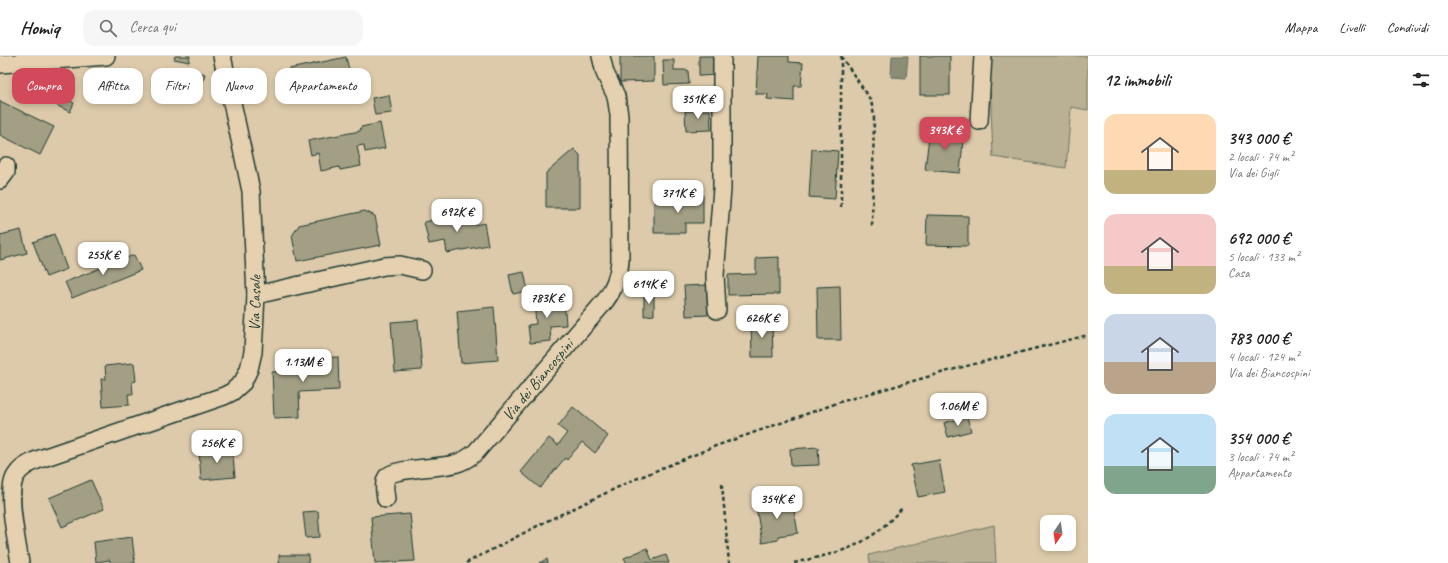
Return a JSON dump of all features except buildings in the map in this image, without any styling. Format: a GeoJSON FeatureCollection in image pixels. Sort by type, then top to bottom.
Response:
{"type":"FeatureCollection","features":[{"type":"Feature","properties":{"kind":"street"},"geometry":{"type":"LineString","coordinates":[[0,64],[106,56]]}},
{"type":"Feature","properties":{"kind":"street","name":"Via Casale"},"geometry":{"type":"LineString","coordinates":[[20,563],[12,498],[13,483],[18,472],[28,464],[37,460],[224,396],[232,392],[243,382],[248,373],[251,363],[254,337],[256,295],[250,191],[222,56]]}},
{"type":"Feature","properties":{"kind":"street","name":"Via dei Biancospini"},"geometry":{"type":"LineString","coordinates":[[386,499],[386,483],[387,478],[391,474],[401,471],[454,464],[466,459],[476,452],[605,301],[612,289],[618,274],[620,261],[619,115],[616,96],[605,73],[601,56]]}},
{"type":"Feature","properties":{"kind":"street"},"geometry":{"type":"LineString","coordinates":[[717,310],[715,275],[722,189],[722,56]]}},
{"type":"Feature","properties":{"kind":"street"},"geometry":{"type":"LineString","coordinates":[[979,121],[983,56]]}},
{"type":"Feature","properties":{"kind":"street"},"geometry":{"type":"LineString","coordinates":[[256,295],[384,266],[400,265],[422,270]]}},
{"type":"Feature","properties":{"kind":"path"},"geometry":{"type":"LineString","coordinates":[[841,56],[841,206]]}},
{"type":"Feature","properties":{"kind":"path"},"geometry":{"type":"LineString","coordinates":[[841,56],[868,96],[874,115],[872,228]]}},
{"type":"Feature","properties":{"kind":"path"},"geometry":{"type":"LineString","coordinates":[[466,563],[547,521],[631,481],[714,448],[843,401],[955,369],[1088,335]]}},
{"type":"Feature","properties":{"kind":"path"},"geometry":{"type":"LineString","coordinates":[[722,484],[729,563]]}},
{"type":"Feature","properties":{"kind":"path"},"geometry":{"type":"LineString","coordinates":[[794,563],[841,551],[865,540],[888,524],[902,508]]}},
{"type":"Feature","properties":{"kind":"shaded area"},"geometry":{"type":"Polygon","coordinates":[[[892,56],[908,56],[906,78],[891,77],[892,56]]]}},
{"type":"Feature","properties":{"kind":"shaded area"},"geometry":{"type":"Polygon","coordinates":[[[989,56],[1088,56],[1088,110],[1071,107],[1066,168],[993,157],[989,56]]]}},
{"type":"Feature","properties":{"kind":"shaded area"},"geometry":{"type":"Polygon","coordinates":[[[994,525],[996,563],[870,563],[869,555],[994,525]]]}}]}
